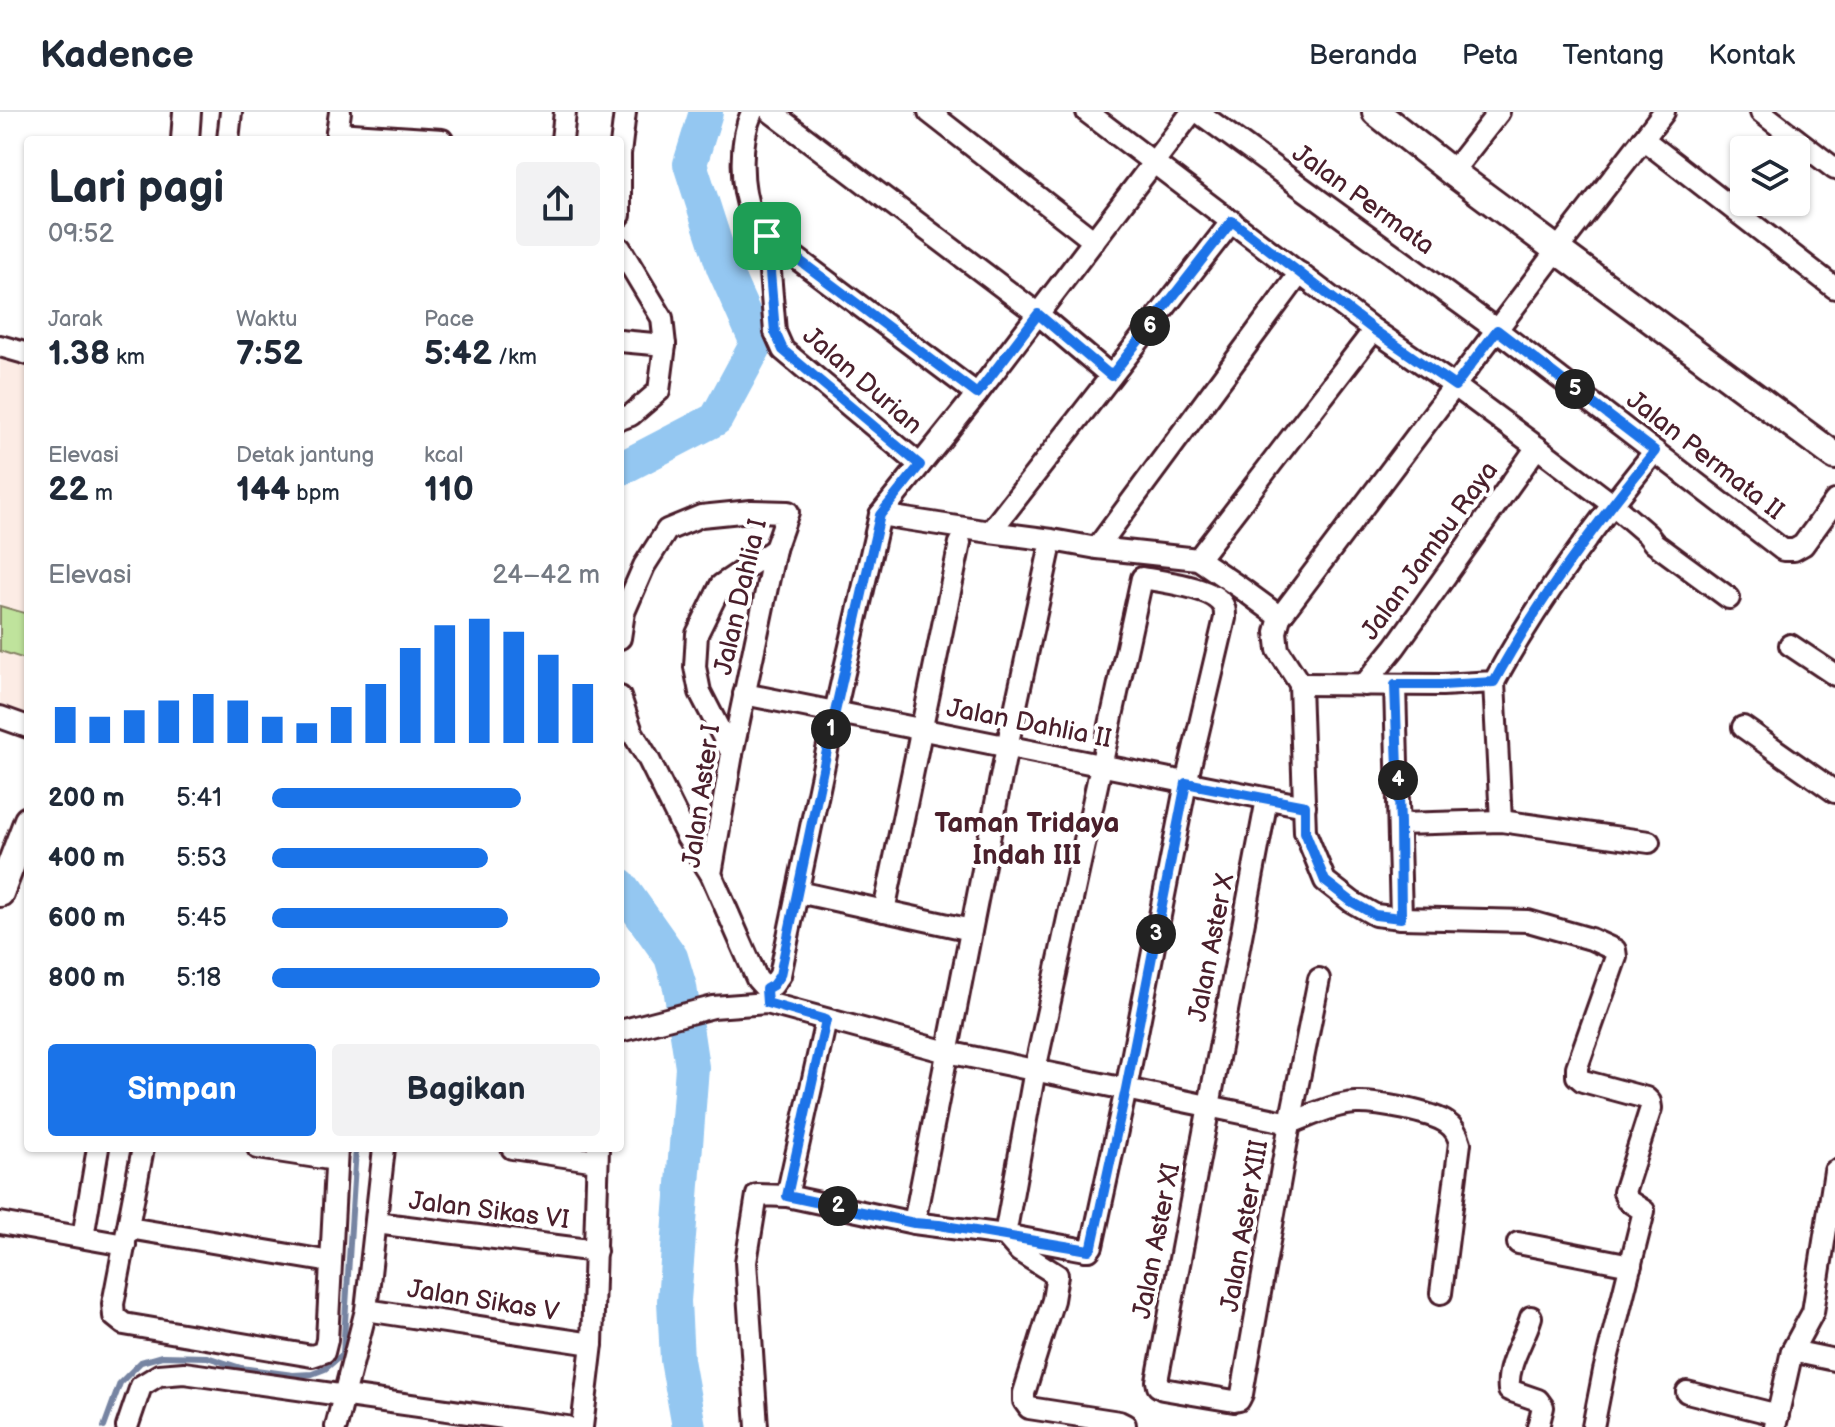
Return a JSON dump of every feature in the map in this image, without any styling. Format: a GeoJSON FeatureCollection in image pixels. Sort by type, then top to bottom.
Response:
{"type":"FeatureCollection","features":[{"type":"Feature","properties":{"kind":"street"},"geometry":{"type":"LineString","coordinates":[[185,136],[187,112]]}},
{"type":"Feature","properties":{"kind":"street"},"geometry":{"type":"LineString","coordinates":[[228,136],[231,112]]}},
{"type":"Feature","properties":{"kind":"street"},"geometry":{"type":"LineString","coordinates":[[562,136],[565,112]]}},
{"type":"Feature","properties":{"kind":"street"},"geometry":{"type":"LineString","coordinates":[[622,136],[625,112]]}},
{"type":"Feature","properties":{"kind":"street"},"geometry":{"type":"LineString","coordinates":[[752,112],[744,140],[742,175],[753,219],[767,236],[977,394]]}},
{"type":"Feature","properties":{"kind":"street"},"geometry":{"type":"LineString","coordinates":[[771,112],[1038,314],[1111,376]]}},
{"type":"Feature","properties":{"kind":"street"},"geometry":{"type":"LineString","coordinates":[[929,112],[1094,241]]}},
{"type":"Feature","properties":{"kind":"street"},"geometry":{"type":"LineString","coordinates":[[1087,112],[1374,330],[1537,447],[1612,504],[1654,543],[1729,598]]}},
{"type":"Feature","properties":{"kind":"street"},"geometry":{"type":"LineString","coordinates":[[767,996],[780,975],[880,515],[1195,112]]}},
{"type":"Feature","properties":{"kind":"street","name":"Jalan Permata"},"geometry":{"type":"LineString","coordinates":[[1195,112],[1497,330]]}},
{"type":"Feature","properties":{"kind":"street"},"geometry":{"type":"LineString","coordinates":[[1376,112],[1456,167],[1710,354],[1835,437]]}},
{"type":"Feature","properties":{"kind":"street"},"geometry":{"type":"LineString","coordinates":[[1397,112],[1456,167]]}},
{"type":"Feature","properties":{"kind":"street"},"geometry":{"type":"LineString","coordinates":[[1456,167],[1499,112]]}},
{"type":"Feature","properties":{"kind":"street"},"geometry":{"type":"LineString","coordinates":[[1593,1427],[1644,1211],[1627,1200],[1624,1192],[1651,1108],[1646,1098],[1583,1081],[1577,1076],[1577,1067],[1616,957],[1615,950],[1591,939],[1528,921],[1375,915],[1325,881],[1305,832],[1300,684],[1278,650],[1276,632],[1280,617],[1664,112]]}},
{"type":"Feature","properties":{"kind":"street"},"geometry":{"type":"LineString","coordinates":[[1761,112],[1835,169]]}},
{"type":"Feature","properties":{"kind":"street"},"geometry":{"type":"LineString","coordinates":[[338,128],[407,136]]}},
{"type":"Feature","properties":{"kind":"street"},"geometry":{"type":"LineString","coordinates":[[1643,139],[1835,288]]}},
{"type":"Feature","properties":{"kind":"street"},"geometry":{"type":"LineString","coordinates":[[990,532],[1232,221]]}},
{"type":"Feature","properties":{"kind":"street","name":"Jalan Durian"},"geometry":{"type":"LineString","coordinates":[[767,236],[775,332],[783,350],[920,465]]}},
{"type":"Feature","properties":{"kind":"street"},"geometry":{"type":"LineString","coordinates":[[624,255],[662,318],[665,345],[659,391],[624,418]]}},
{"type":"Feature","properties":{"kind":"street"},"geometry":{"type":"LineString","coordinates":[[1097,548],[1300,273]]}},
{"type":"Feature","properties":{"kind":"street"},"geometry":{"type":"LineString","coordinates":[[1198,559],[1374,330]]}},
{"type":"Feature","properties":{"kind":"street","name":"Jalan Permata II"},"geometry":{"type":"LineString","coordinates":[[1497,330],[1783,550],[1794,550],[1803,545],[1835,501]]}},
{"type":"Feature","properties":{"kind":"street"},"geometry":{"type":"LineString","coordinates":[[624,341],[665,345]]}},
{"type":"Feature","properties":{"kind":"street"},"geometry":{"type":"LineString","coordinates":[[0,346],[24,353]]}},
{"type":"Feature","properties":{"kind":"street"},"geometry":{"type":"LineString","coordinates":[[1710,354],[1835,456]]}},
{"type":"Feature","properties":{"kind":"street","name":"Jalan Jambu Raya"},"geometry":{"type":"LineString","coordinates":[[1364,685],[1395,647],[1537,447]]}},
{"type":"Feature","properties":{"kind":"street"},"geometry":{"type":"LineString","coordinates":[[1501,821],[1494,682],[1514,645],[1612,504],[1655,451]]}},
{"type":"Feature","properties":{"kind":"street","name":"Jalan Dahlia I"},"geometry":{"type":"LineString","coordinates":[[624,612],[644,566],[667,530],[701,516],[751,511],[788,512],[775,549],[744,694]]}},
{"type":"Feature","properties":{"kind":"street"},"geometry":{"type":"LineString","coordinates":[[880,515],[1097,548],[1198,559],[1280,617]]}},
{"type":"Feature","properties":{"kind":"street"},"geometry":{"type":"LineString","coordinates":[[884,911],[960,543]]}},
{"type":"Feature","properties":{"kind":"street"},"geometry":{"type":"LineString","coordinates":[[732,754],[700,692],[695,667],[697,634],[721,585],[775,549]]}},
{"type":"Feature","properties":{"kind":"street"},"geometry":{"type":"LineString","coordinates":[[914,1223],[1007,747],[1049,553]]}},
{"type":"Feature","properties":{"kind":"street"},"geometry":{"type":"LineString","coordinates":[[757,1427],[746,1262],[757,1195],[787,1196],[914,1223],[1089,1250],[1092,1246],[1186,783],[1225,618],[1221,601],[1213,595],[1176,584],[1142,578],[1035,1070],[1005,1235]]}},
{"type":"Feature","properties":{"kind":"street"},"geometry":{"type":"LineString","coordinates":[[1790,645],[1835,675]]}},
{"type":"Feature","properties":{"kind":"street"},"geometry":{"type":"LineString","coordinates":[[1300,684],[1442,685],[1494,682]]}},
{"type":"Feature","properties":{"kind":"street"},"geometry":{"type":"LineString","coordinates":[[1395,685],[1401,918]]}},
{"type":"Feature","properties":{"kind":"street","name":"Jalan Dahlia II"},"geometry":{"type":"LineString","coordinates":[[744,694],[1305,806]]}},
{"type":"Feature","properties":{"kind":"street","name":"Jalan Aster I"},"geometry":{"type":"LineString","coordinates":[[744,694],[711,874],[767,996]]}},
{"type":"Feature","properties":{"kind":"street"},"geometry":{"type":"LineString","coordinates":[[624,709],[632,732],[687,837],[711,874]]}},
{"type":"Feature","properties":{"kind":"street"},"geometry":{"type":"LineString","coordinates":[[0,717],[24,726]]}},
{"type":"Feature","properties":{"kind":"street"},"geometry":{"type":"LineString","coordinates":[[1743,727],[1835,792]]}},
{"type":"Feature","properties":{"kind":"street","name":"Jalan Aster X"},"geometry":{"type":"LineString","coordinates":[[1208,1106],[1267,799]]}},
{"type":"Feature","properties":{"kind":"street"},"geometry":{"type":"LineString","coordinates":[[1400,824],[1501,821],[1649,842]]}},
{"type":"Feature","properties":{"kind":"street"},"geometry":{"type":"LineString","coordinates":[[0,893],[24,830]]}},
{"type":"Feature","properties":{"kind":"street"},"geometry":{"type":"LineString","coordinates":[[798,892],[971,930]]}},
{"type":"Feature","properties":{"kind":"street","name":"Jalan Aster XIII"},"geometry":{"type":"LineString","coordinates":[[1158,1386],[1234,1401],[1239,1400],[1242,1394],[1319,979]]}},
{"type":"Feature","properties":{"kind":"street"},"geometry":{"type":"LineString","coordinates":[[624,1030],[767,996],[826,1020],[947,1052],[1290,1123],[1356,1103],[1406,1109],[1446,1121],[1458,1134],[1460,1143],[1441,1293]]}},
{"type":"Feature","properties":{"kind":"street"},"geometry":{"type":"LineString","coordinates":[[787,1196],[826,1020]]}},
{"type":"Feature","properties":{"kind":"street","name":"Jalan Aster XI"},"geometry":{"type":"LineString","coordinates":[[1158,1386],[1208,1106]]}},
{"type":"Feature","properties":{"kind":"street"},"geometry":{"type":"LineString","coordinates":[[83,1237],[97,1152]]}},
{"type":"Feature","properties":{"kind":"street"},"geometry":{"type":"LineString","coordinates":[[142,1152],[113,1304],[114,1316],[124,1324],[312,1356],[324,1352],[327,1340],[336,1154],[310,1152]]}},
{"type":"Feature","properties":{"kind":"street"},"geometry":{"type":"LineString","coordinates":[[336,1427],[366,1310],[384,1152]]}},
{"type":"Feature","properties":{"kind":"street"},"geometry":{"type":"LineString","coordinates":[[561,1152],[598,1155],[592,1344],[582,1427]]}},
{"type":"Feature","properties":{"kind":"street"},"geometry":{"type":"LineString","coordinates":[[1687,1392],[1777,1421],[1792,1351],[1813,1312],[1830,1230],[1835,1171]]}},
{"type":"Feature","properties":{"kind":"street"},"geometry":{"type":"LineString","coordinates":[[0,1223],[83,1237],[127,1236],[331,1262]]}},
{"type":"Feature","properties":{"kind":"street","name":"Jalan Sikas VI"},"geometry":{"type":"LineString","coordinates":[[376,1223],[596,1251]]}},
{"type":"Feature","properties":{"kind":"street"},"geometry":{"type":"LineString","coordinates":[[1005,1235],[1019,1251],[1057,1275],[1053,1300],[1024,1401],[1029,1408],[1119,1422],[1125,1427]]}},
{"type":"Feature","properties":{"kind":"street"},"geometry":{"type":"LineString","coordinates":[[1518,1243],[1631,1265]]}},
{"type":"Feature","properties":{"kind":"street","name":"Jalan Sikas V"},"geometry":{"type":"LineString","coordinates":[[366,1310],[592,1344]]}},
{"type":"Feature","properties":{"kind":"street"},"geometry":{"type":"LineString","coordinates":[[1531,1317],[1508,1378],[1509,1390],[1538,1400],[1543,1407],[1538,1427]]}},
{"type":"Feature","properties":{"kind":"street"},"geometry":{"type":"LineString","coordinates":[[1792,1351],[1835,1360]]}},
{"type":"Feature","properties":{"kind":"street"},"geometry":{"type":"LineString","coordinates":[[127,1427],[141,1386],[159,1375],[184,1373],[567,1427]]}},
{"type":"Feature","properties":{"kind":"shaded area"},"geometry":{"type":"Polygon","coordinates":[[[0,351],[24,357],[24,724],[0,715],[0,351]]]}},
{"type":"Feature","properties":{"kind":"green space"},"geometry":{"type":"Polygon","coordinates":[[[0,606],[24,613],[24,659],[0,651],[0,606]]]}},
{"type":"Feature","properties":{"kind":"waterway"},"geometry":{"type":"LineString","coordinates":[[624,467],[716,419],[757,343],[723,267],[690,164],[706,112]]}},
{"type":"Feature","properties":{"kind":"waterway"},"geometry":{"type":"LineString","coordinates":[[624,891],[671,957],[680,987],[692,1067],[674,1301],[677,1360],[689,1427]]}},
{"type":"Feature","properties":{"kind":"waterway"},"geometry":{"type":"LineString","coordinates":[[104,1427],[120,1383],[141,1362],[162,1356],[207,1357],[241,1368],[293,1375],[312,1374],[325,1369],[343,1354],[356,1152]]}},
{"type":"Feature","properties":{"kind":"district","name":"Taman Tridaya Indah III"},"geometry":{"type":"Point","coordinates":[1027,839]}},
{"type":"Feature","properties":{"kind":"route"},"geometry":{"type":"LineString","coordinates":[[1232,221],[1374,330],[1455,386],[1497,330],[1655,451],[1612,504],[1550,591],[1494,682],[1395,685],[1401,918],[1375,915],[1325,881],[1305,832],[1305,806],[1186,783],[1126,1089],[1089,1250],[914,1223],[787,1196],[826,1020],[767,1003],[766,989],[780,975],[880,515],[920,465],[783,350],[775,332],[767,236],[977,394],[1038,314],[1111,376],[1232,221]]}}]}
